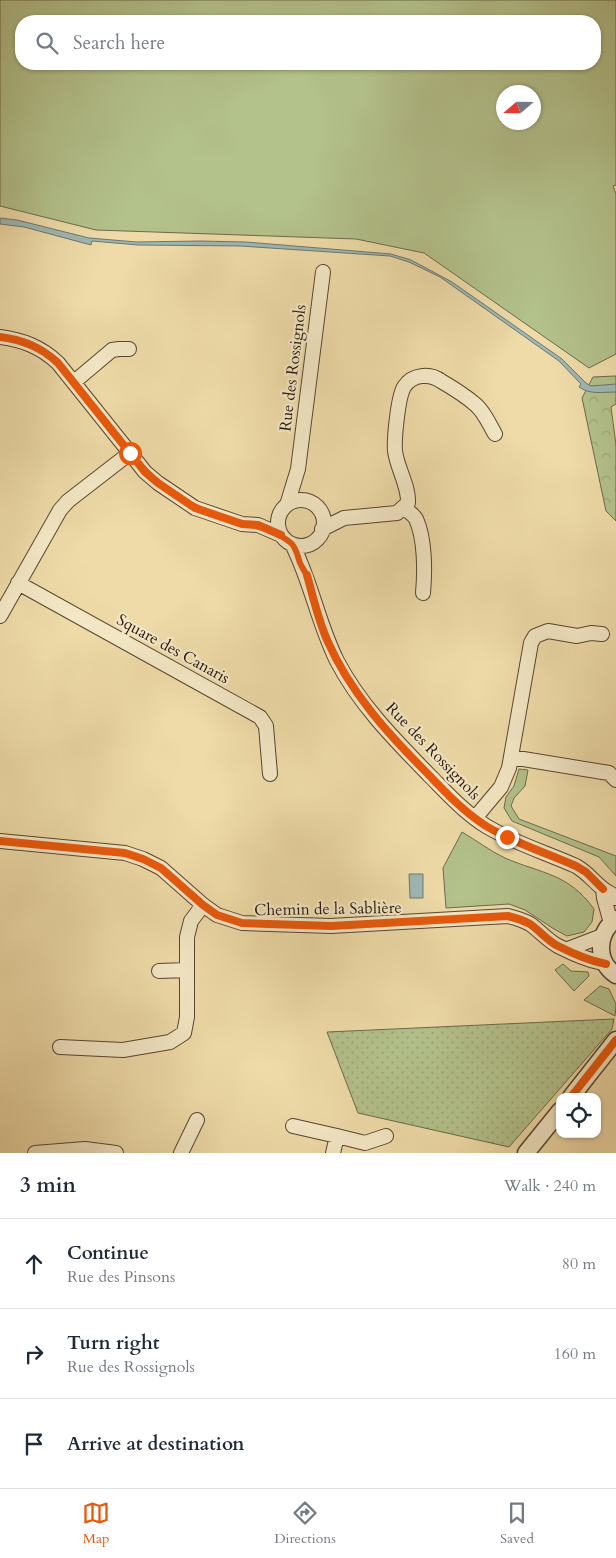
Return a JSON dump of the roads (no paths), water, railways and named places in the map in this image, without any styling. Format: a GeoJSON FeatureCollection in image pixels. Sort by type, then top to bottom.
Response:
{"type":"FeatureCollection","features":[{"type":"Feature","properties":{"kind":"street","name":"Rue des Rossignols"},"geometry":{"type":"LineString","coordinates":[[287,505],[298,469],[323,272]]}},
{"type":"Feature","properties":{"kind":"street"},"geometry":{"type":"LineString","coordinates":[[0,337],[20,340],[34,345],[49,354],[74,382],[146,472],[158,483],[195,508],[242,524],[258,525],[287,539],[306,545],[316,539],[322,529],[323,517],[312,503],[299,500],[287,505],[279,516],[278,523],[287,539]]}},
{"type":"Feature","properties":{"kind":"street"},"geometry":{"type":"LineString","coordinates":[[74,382],[112,350],[129,349]]}},
{"type":"Feature","properties":{"kind":"street"},"geometry":{"type":"LineString","coordinates":[[320,512],[344,518],[392,514],[400,511],[408,503],[408,494],[396,457],[395,441],[404,386],[422,375],[438,378],[476,405],[486,416],[495,434]]}},
{"type":"Feature","properties":{"kind":"street"},"geometry":{"type":"LineString","coordinates":[[0,616],[60,510],[68,501],[130,453]]}},
{"type":"Feature","properties":{"kind":"street","name":"Rue des Rossignols"},"geometry":{"type":"LineString","coordinates":[[298,469],[306,501]]}},
{"type":"Feature","properties":{"kind":"street"},"geometry":{"type":"LineString","coordinates":[[404,508],[413,515],[418,526],[425,570],[423,593]]}},
{"type":"Feature","properties":{"kind":"street"},"geometry":{"type":"LineString","coordinates":[[258,525],[279,516]]}},
{"type":"Feature","properties":{"kind":"street"},"geometry":{"type":"LineString","coordinates":[[322,529],[344,518]]}},
{"type":"Feature","properties":{"kind":"street","name":"Rue des Rossignols"},"geometry":{"type":"LineString","coordinates":[[287,539],[307,575],[327,640],[342,669],[361,700],[406,752],[448,795],[475,818],[507,837],[576,866],[586,872],[603,889],[616,898]]}},
{"type":"Feature","properties":{"kind":"street","name":"Rue des Rossignols"},"geometry":{"type":"LineString","coordinates":[[307,575],[312,542]]}},
{"type":"Feature","properties":{"kind":"street","name":"Square des Canaris"},"geometry":{"type":"LineString","coordinates":[[18,583],[260,717],[266,726],[270,774]]}},
{"type":"Feature","properties":{"kind":"street"},"geometry":{"type":"LineString","coordinates":[[475,818],[500,787],[509,768],[531,643],[535,636],[548,632],[577,636],[591,633],[602,634]]}},
{"type":"Feature","properties":{"kind":"street"},"geometry":{"type":"LineString","coordinates":[[511,757],[609,773],[616,780]]}},
{"type":"Feature","properties":{"kind":"street","name":"Chemin de la Sablière"},"geometry":{"type":"LineString","coordinates":[[0,841],[134,856],[161,868],[217,915],[242,923],[331,926],[508,916],[531,925],[558,946],[568,949],[578,957],[611,969]]}},
{"type":"Feature","properties":{"kind":"street"},"geometry":{"type":"LineString","coordinates":[[603,889],[610,926],[601,945],[602,955],[611,969]]}},
{"type":"Feature","properties":{"kind":"street"},"geometry":{"type":"LineString","coordinates":[[60,1047],[123,1050],[170,1042],[184,1033],[187,1017],[187,937],[191,921],[203,905]]}},
{"type":"Feature","properties":{"kind":"street"},"geometry":{"type":"LineString","coordinates":[[568,949],[610,926]]}},
{"type":"Feature","properties":{"kind":"street"},"geometry":{"type":"LineString","coordinates":[[159,971],[187,970]]}},
{"type":"Feature","properties":{"kind":"street"},"geometry":{"type":"LineString","coordinates":[[574,1093],[616,1040]]}},
{"type":"Feature","properties":{"kind":"street"},"geometry":{"type":"LineString","coordinates":[[526,1153],[556,1116]]}},
{"type":"Feature","properties":{"kind":"street"},"geometry":{"type":"LineString","coordinates":[[181,1153],[197,1120]]}},
{"type":"Feature","properties":{"kind":"street"},"geometry":{"type":"LineString","coordinates":[[293,1126],[365,1142],[386,1136]]}},
{"type":"Feature","properties":{"kind":"street"},"geometry":{"type":"LineString","coordinates":[[333,1153],[337,1136]]}},
{"type":"Feature","properties":{"kind":"street"},"geometry":{"type":"LineString","coordinates":[[35,1153],[85,1149],[116,1153]]}},
{"type":"Feature","properties":{"kind":"water"},"geometry":{"type":"Polygon","coordinates":[[[0,218],[17,220],[89,238],[137,242],[246,242],[391,254],[411,260],[452,282],[562,359],[586,383],[591,386],[616,384],[616,392],[601,393],[583,390],[579,387],[581,384],[559,361],[440,277],[409,262],[390,256],[240,246],[138,245],[92,241],[91,245],[24,227],[0,224],[0,218]]]}},
{"type":"Feature","properties":{"kind":"water"},"geometry":{"type":"Polygon","coordinates":[[[409,874],[423,874],[423,898],[410,898],[409,874]]]}}]}
